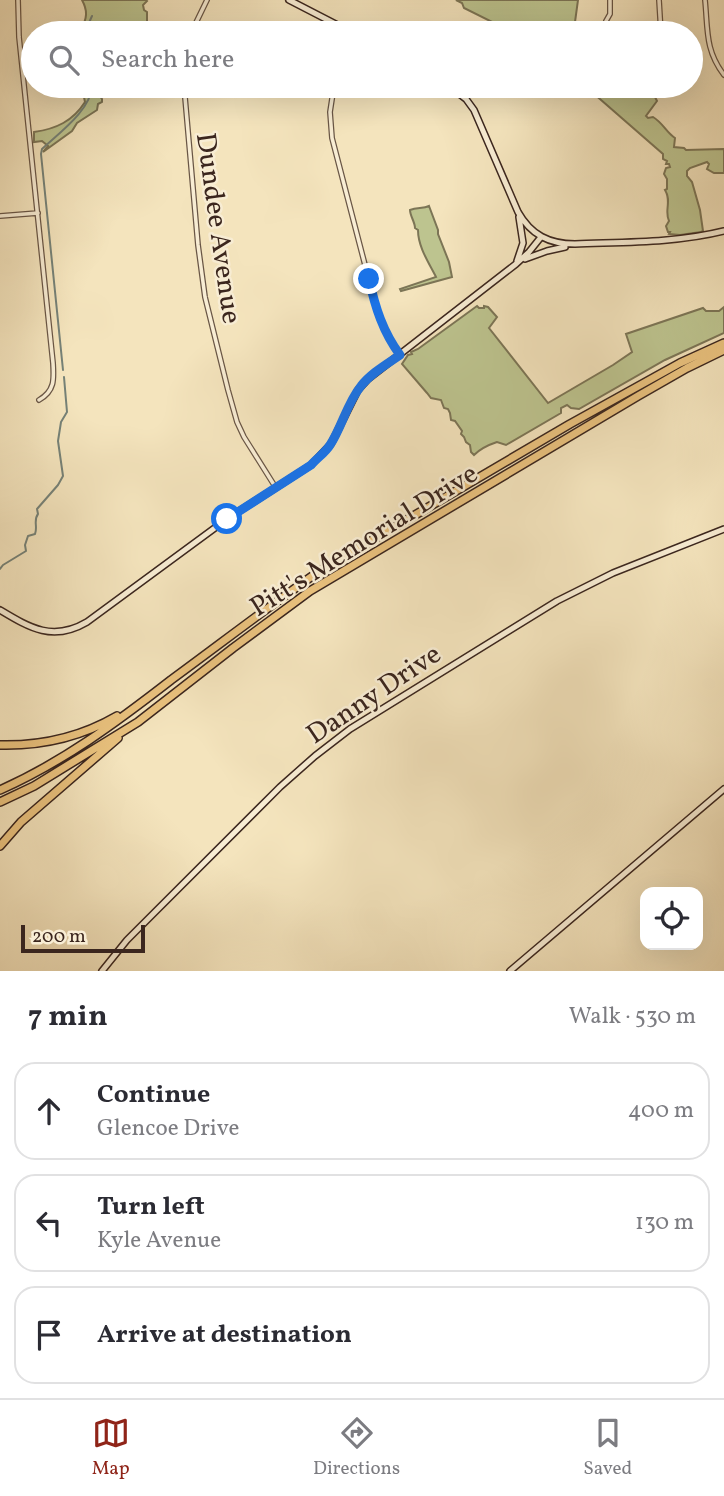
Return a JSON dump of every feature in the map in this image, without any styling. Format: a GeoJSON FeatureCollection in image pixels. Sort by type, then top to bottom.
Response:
{"type":"FeatureCollection","features":[{"type":"Feature","properties":{"kind":"highway","name":"Pitt's Memorial Drive"},"geometry":{"type":"LineString","coordinates":[[0,790],[41,770],[113,724],[318,572],[570,424],[680,363],[724,343]]}},
{"type":"Feature","properties":{"kind":"highway","name":"Pitt's Memorial Drive"},"geometry":{"type":"LineString","coordinates":[[0,802],[34,786],[138,722],[310,591],[638,396],[724,350]]}},
{"type":"Feature","properties":{"kind":"highway"},"geometry":{"type":"LineString","coordinates":[[0,745],[16,746],[78,735],[145,700]]}},
{"type":"Feature","properties":{"kind":"highway"},"geometry":{"type":"LineString","coordinates":[[0,846],[21,822],[138,722]]}},
{"type":"Feature","properties":{"kind":"street"},"geometry":{"type":"LineString","coordinates":[[18,0],[21,48]]}},
{"type":"Feature","properties":{"kind":"street"},"geometry":{"type":"LineString","coordinates":[[197,21],[207,0]]}},
{"type":"Feature","properties":{"kind":"street"},"geometry":{"type":"LineString","coordinates":[[289,0],[329,21]]}},
{"type":"Feature","properties":{"kind":"street"},"geometry":{"type":"LineString","coordinates":[[606,21],[610,14],[610,0]]}},
{"type":"Feature","properties":{"kind":"street"},"geometry":{"type":"LineString","coordinates":[[659,0],[660,21]]}},
{"type":"Feature","properties":{"kind":"street"},"geometry":{"type":"LineString","coordinates":[[705,0],[710,49],[724,75]]}},
{"type":"Feature","properties":{"kind":"street"},"geometry":{"type":"LineString","coordinates":[[26,98],[54,377],[51,390],[39,400]]}},
{"type":"Feature","properties":{"kind":"street","name":"Dundee Avenue"},"geometry":{"type":"LineString","coordinates":[[185,98],[198,245],[208,311],[237,422],[276,488]]}},
{"type":"Feature","properties":{"kind":"street"},"geometry":{"type":"LineString","coordinates":[[332,98],[330,112],[334,145],[377,311],[400,355]]}},
{"type":"Feature","properties":{"kind":"street"},"geometry":{"type":"LineString","coordinates":[[465,98],[478,116],[518,212],[527,226],[541,237],[558,243],[575,244],[677,239],[724,231]]}},
{"type":"Feature","properties":{"kind":"street"},"geometry":{"type":"LineString","coordinates":[[516,264],[523,243],[518,212]]}},
{"type":"Feature","properties":{"kind":"street"},"geometry":{"type":"LineString","coordinates":[[0,216],[38,213]]}},
{"type":"Feature","properties":{"kind":"street"},"geometry":{"type":"LineString","coordinates":[[0,610],[27,626],[43,631],[61,632],[79,627],[94,617],[222,523],[311,465],[327,449],[362,384],[516,264],[530,252],[541,237]]}},
{"type":"Feature","properties":{"kind":"street"},"geometry":{"type":"LineString","coordinates":[[516,264],[543,252],[575,244]]}},
{"type":"Feature","properties":{"kind":"street","name":"Danny Drive"},"geometry":{"type":"LineString","coordinates":[[102,971],[127,940],[280,787],[314,756],[350,729],[557,601],[613,573],[724,529]]}},
{"type":"Feature","properties":{"kind":"street"},"geometry":{"type":"LineString","coordinates":[[510,971],[724,789]]}},
{"type":"Feature","properties":{"kind":"green space"},"geometry":{"type":"Polygon","coordinates":[[[82,0],[146,0],[143,5],[147,12],[147,21],[85,21],[82,0]]]}},
{"type":"Feature","properties":{"kind":"green space"},"geometry":{"type":"Polygon","coordinates":[[[456,0],[578,0],[575,21],[490,21],[464,8],[462,3],[456,0]]]}},
{"type":"Feature","properties":{"kind":"green space"},"geometry":{"type":"Polygon","coordinates":[[[84,98],[102,99],[97,110],[43,152],[48,146],[42,141],[34,142],[34,132],[63,123],[85,102],[84,98]]]}},
{"type":"Feature","properties":{"kind":"green space"},"geometry":{"type":"Polygon","coordinates":[[[599,98],[656,98],[657,101],[646,116],[656,119],[675,138],[674,147],[686,150],[724,149],[724,173],[714,173],[707,169],[707,162],[687,171],[700,210],[703,231],[669,234],[666,226],[669,221],[665,190],[667,179],[664,174],[666,168],[670,167],[663,159],[663,154],[599,98]]]}},
{"type":"Feature","properties":{"kind":"green space"},"geometry":{"type":"Polygon","coordinates":[[[429,206],[452,277],[401,291],[400,289],[436,277],[422,249],[410,212],[429,206]]]}},
{"type":"Feature","properties":{"kind":"green space"},"geometry":{"type":"Polygon","coordinates":[[[477,306],[488,307],[497,317],[489,328],[548,403],[632,352],[626,334],[703,308],[706,311],[719,311],[724,307],[724,333],[665,360],[579,409],[567,405],[561,408],[561,413],[506,445],[497,442],[474,455],[441,400],[431,398],[402,364],[411,352],[477,306]]]}},
{"type":"Feature","properties":{"kind":"waterway"},"geometry":{"type":"LineString","coordinates":[[90,21],[92,16]]}},
{"type":"Feature","properties":{"kind":"waterway"},"geometry":{"type":"LineString","coordinates":[[63,370],[41,154],[42,149],[80,112],[89,98]]}},
{"type":"Feature","properties":{"kind":"waterway"},"geometry":{"type":"LineString","coordinates":[[0,569],[26,551],[28,536],[36,531],[37,509],[63,476],[58,441],[61,422],[67,412],[64,377]]}},
{"type":"Feature","properties":{"kind":"route"},"geometry":{"type":"LineString","coordinates":[[227,519],[311,465],[322,455],[331,444],[362,384],[400,355],[380,319],[369,279]]}}]}
